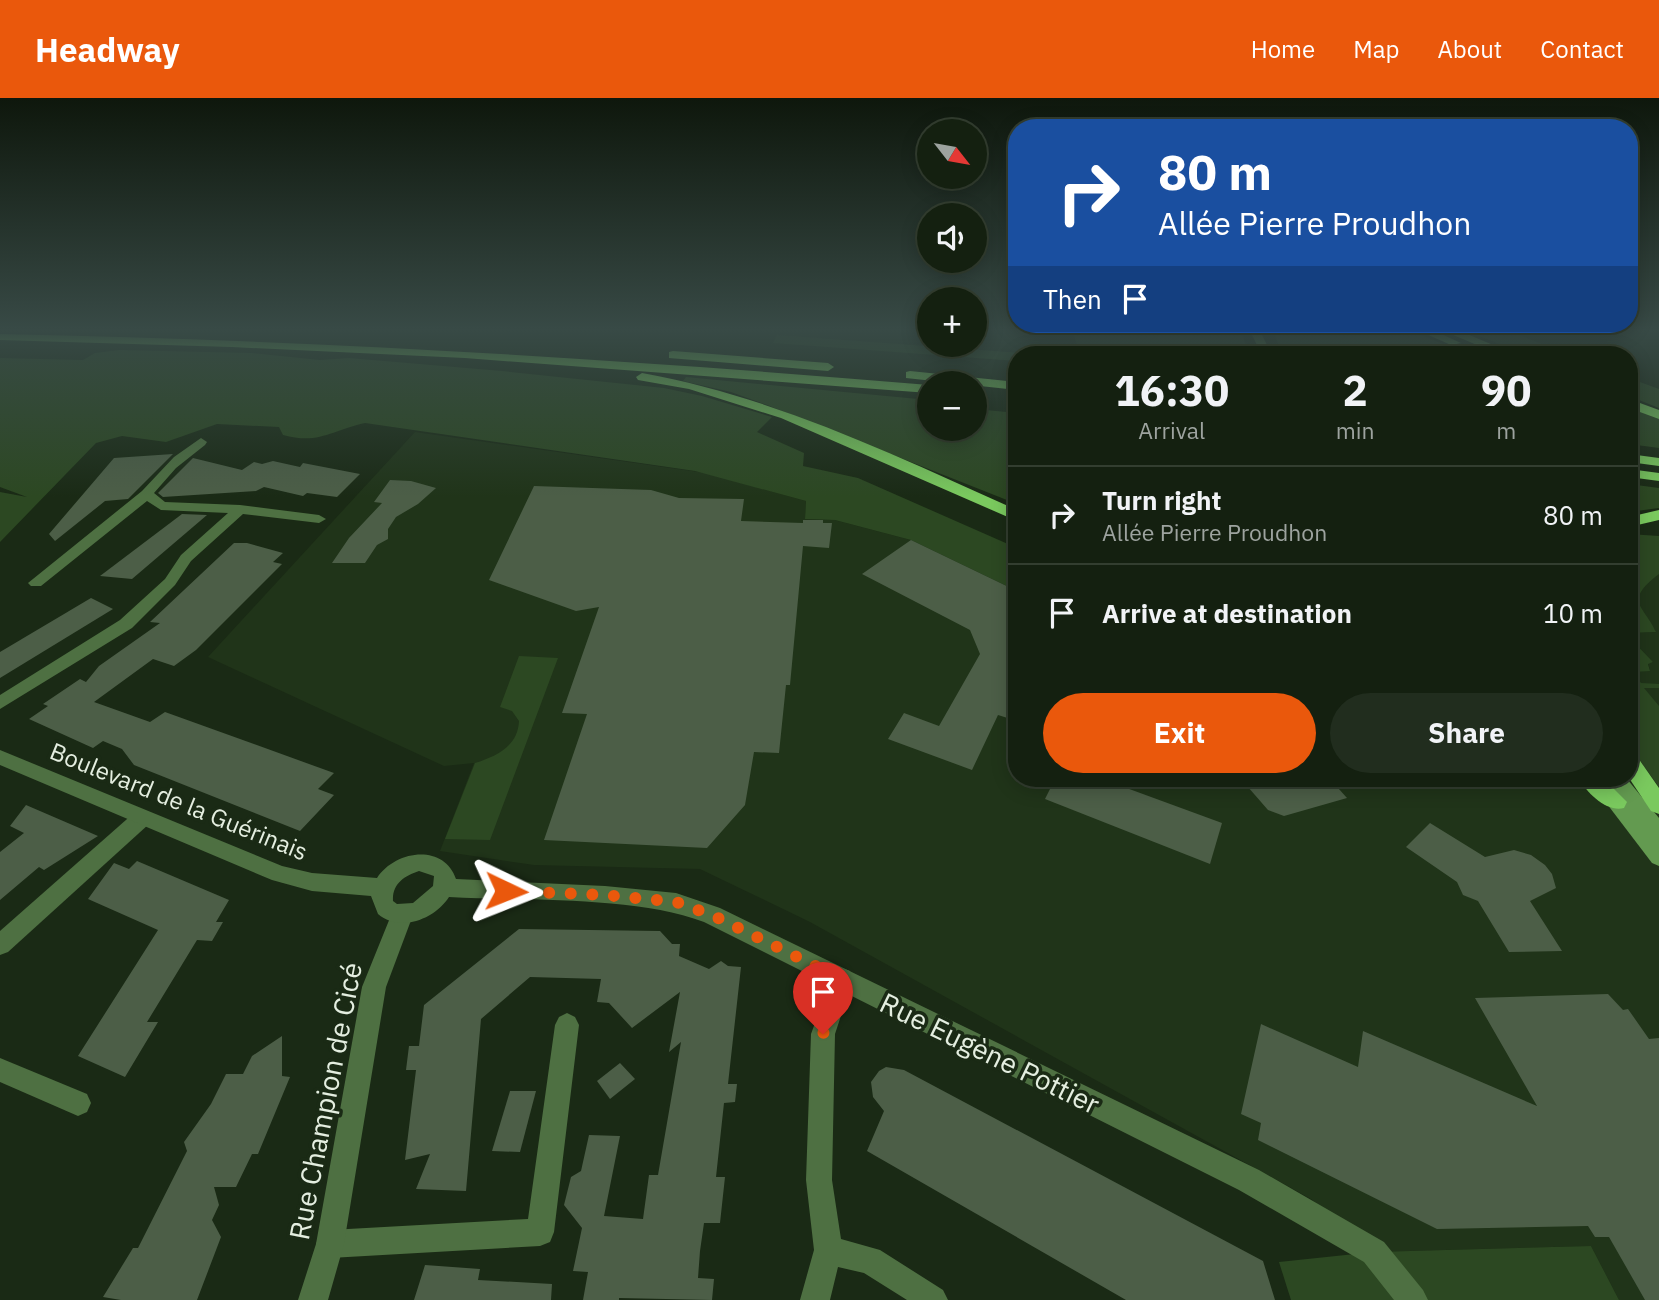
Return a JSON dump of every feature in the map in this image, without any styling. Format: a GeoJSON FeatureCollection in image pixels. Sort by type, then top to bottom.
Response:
{"type":"FeatureCollection","features":[{"type":"Feature","properties":{"kind":"highway"},"geometry":{"type":"LineString","coordinates":[[681,385],[741,398],[791,417],[1008,512]]}},
{"type":"Feature","properties":{"kind":"highway"},"geometry":{"type":"LineString","coordinates":[[868,385],[917,389]]}},
{"type":"Feature","properties":{"kind":"highway"},"geometry":{"type":"LineString","coordinates":[[987,395],[1008,397]]}},
{"type":"Feature","properties":{"kind":"highway"},"geometry":{"type":"LineString","coordinates":[[1638,407],[1659,415]]}},
{"type":"Feature","properties":{"kind":"highway"},"geometry":{"type":"LineString","coordinates":[[1638,459],[1659,462]]}},
{"type":"Feature","properties":{"kind":"highway"},"geometry":{"type":"LineString","coordinates":[[1638,474],[1659,477]]}},
{"type":"Feature","properties":{"kind":"highway"},"geometry":{"type":"LineString","coordinates":[[1638,520],[1659,515]]}},
{"type":"Feature","properties":{"kind":"highway"},"geometry":{"type":"LineString","coordinates":[[1638,774],[1659,805]]}},
{"type":"Feature","properties":{"kind":"highway"},"geometry":{"type":"LineString","coordinates":[[1599,787],[1616,802]]}},
{"type":"Feature","properties":{"kind":"main road"},"geometry":{"type":"LineString","coordinates":[[1604,787],[1659,857]]}},
{"type":"Feature","properties":{"kind":"main road"},"geometry":{"type":"LineString","coordinates":[[1622,787],[1659,833]]}},
{"type":"Feature","properties":{"kind":"street"},"geometry":{"type":"LineString","coordinates":[[36,583],[147,494],[172,464],[201,442]]}},
{"type":"Feature","properties":{"kind":"street"},"geometry":{"type":"LineString","coordinates":[[147,494],[161,506],[240,509],[319,519]]}},
{"type":"Feature","properties":{"kind":"street"},"geometry":{"type":"LineString","coordinates":[[0,703],[126,624],[170,582],[186,558],[240,509]]}},
{"type":"Feature","properties":{"kind":"street","name":"Boulevard de la Guérinais"},"geometry":{"type":"LineString","coordinates":[[0,757],[279,874],[312,882],[383,888]]}},
{"type":"Feature","properties":{"kind":"street"},"geometry":{"type":"LineString","coordinates":[[0,945],[142,818]]}},
{"type":"Feature","properties":{"kind":"street"},"geometry":{"type":"LineString","coordinates":[[419,862],[432,863],[441,868],[446,877],[444,888],[435,902],[419,912],[402,915],[391,912],[384,906],[381,897],[391,875],[405,866],[419,862]]}},
{"type":"Feature","properties":{"kind":"street","name":"Rue Eugène Pottier"},"geometry":{"type":"LineString","coordinates":[[444,888],[605,895],[676,902],[712,915],[1249,1180],[1304,1210],[1374,1252],[1413,1300]]}},
{"type":"Feature","properties":{"kind":"street","name":"Rue Champion de Cicé"},"geometry":{"type":"LineString","coordinates":[[313,1300],[330,1244],[374,987],[402,915]]}},
{"type":"Feature","properties":{"kind":"street"},"geometry":{"type":"LineString","coordinates":[[815,1300],[828,1250],[818,1180],[823,1034],[842,979]]}},
{"type":"Feature","properties":{"kind":"street"},"geometry":{"type":"LineString","coordinates":[[330,1244],[540,1232],[567,1025]]}},
{"type":"Feature","properties":{"kind":"street"},"geometry":{"type":"LineString","coordinates":[[0,1070],[78,1103]]}},
{"type":"Feature","properties":{"kind":"street"},"geometry":{"type":"LineString","coordinates":[[828,1250],[870,1260],[933,1300]]}},
{"type":"Feature","properties":{"kind":"shaded area"},"geometry":{"type":"Polygon","coordinates":[[[0,385],[636,385],[702,396],[772,417],[757,432],[804,453],[803,466],[858,478],[1008,544],[1008,587],[911,540],[835,520],[805,519],[806,501],[695,471],[365,423],[306,438],[283,435],[279,427],[217,424],[166,442],[122,436],[96,443],[0,542],[0,492],[27,497],[0,487],[0,385]]]}},
{"type":"Feature","properties":{"kind":"shaded area"},"geometry":{"type":"Polygon","coordinates":[[[701,385],[772,385],[917,399],[917,441],[987,441],[987,410],[1008,412],[1008,500],[767,405],[701,385]]]}},
{"type":"Feature","properties":{"kind":"shaded area"},"geometry":{"type":"Polygon","coordinates":[[[1638,385],[1659,389],[1659,408],[1638,400],[1638,385]]]}},
{"type":"Feature","properties":{"kind":"shaded area"},"geometry":{"type":"Polygon","coordinates":[[[1638,410],[1659,418],[1659,448],[1638,445],[1638,410]]]}},
{"type":"Feature","properties":{"kind":"shaded area"},"geometry":{"type":"Polygon","coordinates":[[[415,432],[706,473],[806,501],[805,519],[835,520],[911,540],[1008,587],[1008,787],[1638,787],[1638,671],[1650,670],[1648,663],[1653,662],[1638,646],[1638,633],[1656,632],[1638,627],[1638,570],[1659,555],[1659,1300],[1619,1300],[1591,1246],[1374,1252],[1311,1199],[810,922],[700,869],[534,865],[440,851],[474,763],[444,766],[208,657],[415,432]]]}},
{"type":"Feature","properties":{"kind":"shaded area"},"geometry":{"type":"Polygon","coordinates":[[[1638,485],[1659,488],[1659,508],[1638,511],[1638,485]]]}},
{"type":"Feature","properties":{"kind":"shaded area"},"geometry":{"type":"Polygon","coordinates":[[[1638,535],[1659,536],[1659,574],[1641,591],[1639,598],[1642,610],[1656,632],[1638,633],[1638,535]]]}},
{"type":"Feature","properties":{"kind":"shaded area"},"geometry":{"type":"Polygon","coordinates":[[[1638,646],[1653,662],[1648,664],[1650,671],[1638,672],[1638,646]]]}},
{"type":"Feature","properties":{"kind":"shaded area"},"geometry":{"type":"Polygon","coordinates":[[[519,656],[558,658],[490,840],[445,839],[475,763],[505,749],[518,730],[519,721],[512,711],[500,707],[519,656]]]}},
{"type":"Feature","properties":{"kind":"shaded area"},"geometry":{"type":"Polygon","coordinates":[[[1638,679],[1641,683],[1659,684],[1659,688],[1644,688],[1659,706],[1659,787],[1638,758],[1638,679]]]}},
{"type":"Feature","properties":{"kind":"shaded area"},"geometry":{"type":"Polygon","coordinates":[[[1591,1246],[1619,1300],[1291,1300],[1279,1262],[1374,1252],[1591,1246]]]}},
{"type":"Feature","properties":{"kind":"building"},"geometry":{"type":"Polygon","coordinates":[[[173,454],[128,499],[105,501],[55,541],[49,534],[114,458],[173,454]]]}},
{"type":"Feature","properties":{"kind":"building"},"geometry":{"type":"Polygon","coordinates":[[[193,458],[242,470],[254,462],[262,464],[273,461],[300,467],[303,463],[360,474],[337,497],[307,493],[303,496],[264,487],[256,491],[163,497],[158,493],[193,458]]]}},
{"type":"Feature","properties":{"kind":"building"},"geometry":{"type":"Polygon","coordinates":[[[390,480],[411,481],[436,488],[418,504],[396,517],[388,529],[388,539],[377,545],[365,563],[332,563],[349,538],[382,503],[374,502],[390,480]]]}},
{"type":"Feature","properties":{"kind":"building"},"geometry":{"type":"Polygon","coordinates":[[[534,486],[651,490],[679,498],[744,499],[741,521],[803,523],[803,520],[823,520],[823,523],[832,523],[829,548],[803,546],[790,685],[786,685],[779,753],[754,752],[745,805],[707,848],[544,840],[587,714],[562,713],[599,607],[576,611],[489,580],[534,486]]]}},
{"type":"Feature","properties":{"kind":"building"},"geometry":{"type":"Polygon","coordinates":[[[182,514],[207,515],[132,579],[100,576],[182,514]]]}},
{"type":"Feature","properties":{"kind":"building"},"geometry":{"type":"Polygon","coordinates":[[[911,540],[1008,587],[1008,718],[998,715],[972,770],[888,739],[904,713],[939,726],[980,654],[970,630],[862,574],[911,540]]]}},
{"type":"Feature","properties":{"kind":"building"},"geometry":{"type":"Polygon","coordinates":[[[234,543],[247,543],[283,553],[273,562],[282,564],[196,650],[174,666],[153,659],[94,702],[150,722],[165,712],[334,773],[318,789],[334,795],[300,831],[134,765],[122,749],[103,741],[93,748],[29,719],[48,706],[43,704],[80,679],[86,682],[99,666],[160,623],[150,622],[234,543]]]}},
{"type":"Feature","properties":{"kind":"building"},"geometry":{"type":"Polygon","coordinates":[[[91,598],[113,609],[0,678],[0,652],[91,598]]]}},
{"type":"Feature","properties":{"kind":"building"},"geometry":{"type":"Polygon","coordinates":[[[1051,787],[1124,787],[1222,823],[1210,864],[1045,799],[1051,787]]]}},
{"type":"Feature","properties":{"kind":"building"},"geometry":{"type":"Polygon","coordinates":[[[1248,787],[1337,787],[1347,798],[1284,816],[1268,810],[1248,787]]]}},
{"type":"Feature","properties":{"kind":"building"},"geometry":{"type":"Polygon","coordinates":[[[26,805],[98,836],[44,870],[39,867],[0,900],[0,852],[24,833],[10,826],[26,805]]]}},
{"type":"Feature","properties":{"kind":"building"},"geometry":{"type":"Polygon","coordinates":[[[1430,823],[1485,857],[1514,850],[1531,855],[1545,865],[1552,874],[1556,888],[1530,901],[1562,951],[1509,952],[1478,901],[1463,895],[1457,882],[1406,847],[1430,823]]]}},
{"type":"Feature","properties":{"kind":"building"},"geometry":{"type":"Polygon","coordinates":[[[137,861],[229,900],[216,922],[223,922],[212,941],[197,940],[147,1022],[158,1022],[125,1077],[78,1056],[158,930],[88,899],[114,863],[129,869],[137,861]]]}},
{"type":"Feature","properties":{"kind":"building"},"geometry":{"type":"Polygon","coordinates":[[[519,929],[660,931],[672,944],[680,944],[679,956],[709,969],[721,961],[728,966],[741,967],[728,1084],[737,1084],[735,1102],[724,1103],[716,1177],[725,1177],[720,1223],[704,1223],[700,1251],[698,1278],[714,1279],[712,1300],[583,1300],[588,1272],[573,1271],[582,1228],[564,1205],[571,1177],[581,1171],[589,1135],[620,1136],[604,1216],[643,1219],[649,1175],[658,1175],[681,1042],[669,1052],[680,992],[632,1028],[609,1003],[597,1002],[601,979],[530,977],[481,1019],[466,1191],[416,1189],[430,1154],[405,1160],[416,1070],[406,1070],[409,1046],[419,1046],[424,1005],[519,929]]]}},
{"type":"Feature","properties":{"kind":"building"},"geometry":{"type":"Polygon","coordinates":[[[1608,994],[1623,1010],[1628,1009],[1649,1039],[1659,1038],[1659,1300],[1645,1300],[1609,1237],[1595,1237],[1588,1226],[1437,1229],[1258,1140],[1261,1123],[1241,1114],[1261,1024],[1358,1067],[1363,1031],[1537,1106],[1475,998],[1608,994]]]}},
{"type":"Feature","properties":{"kind":"building"},"geometry":{"type":"Polygon","coordinates":[[[282,1036],[282,1076],[290,1077],[258,1154],[252,1154],[236,1187],[214,1187],[219,1205],[212,1220],[221,1237],[197,1300],[121,1300],[103,1297],[133,1248],[138,1248],[187,1151],[184,1142],[211,1104],[226,1074],[243,1074],[252,1056],[282,1036]]]}},
{"type":"Feature","properties":{"kind":"building"},"geometry":{"type":"Polygon","coordinates":[[[620,1063],[635,1079],[610,1099],[597,1081],[620,1063]]]}},
{"type":"Feature","properties":{"kind":"building"},"geometry":{"type":"Polygon","coordinates":[[[886,1067],[904,1070],[1263,1261],[1275,1300],[1126,1300],[867,1151],[884,1111],[873,1097],[871,1082],[879,1071],[886,1067]]]}},
{"type":"Feature","properties":{"kind":"building"},"geometry":{"type":"Polygon","coordinates":[[[510,1091],[536,1091],[520,1152],[492,1151],[510,1091]]]}},
{"type":"Feature","properties":{"kind":"building"},"geometry":{"type":"Polygon","coordinates":[[[425,1265],[480,1269],[478,1280],[552,1284],[551,1300],[414,1300],[425,1265]]]}},
{"type":"Feature","properties":{"kind":"route"},"geometry":{"type":"LineString","coordinates":[[506,891],[605,895],[676,902],[712,915],[842,979],[823,1034]]}}]}
